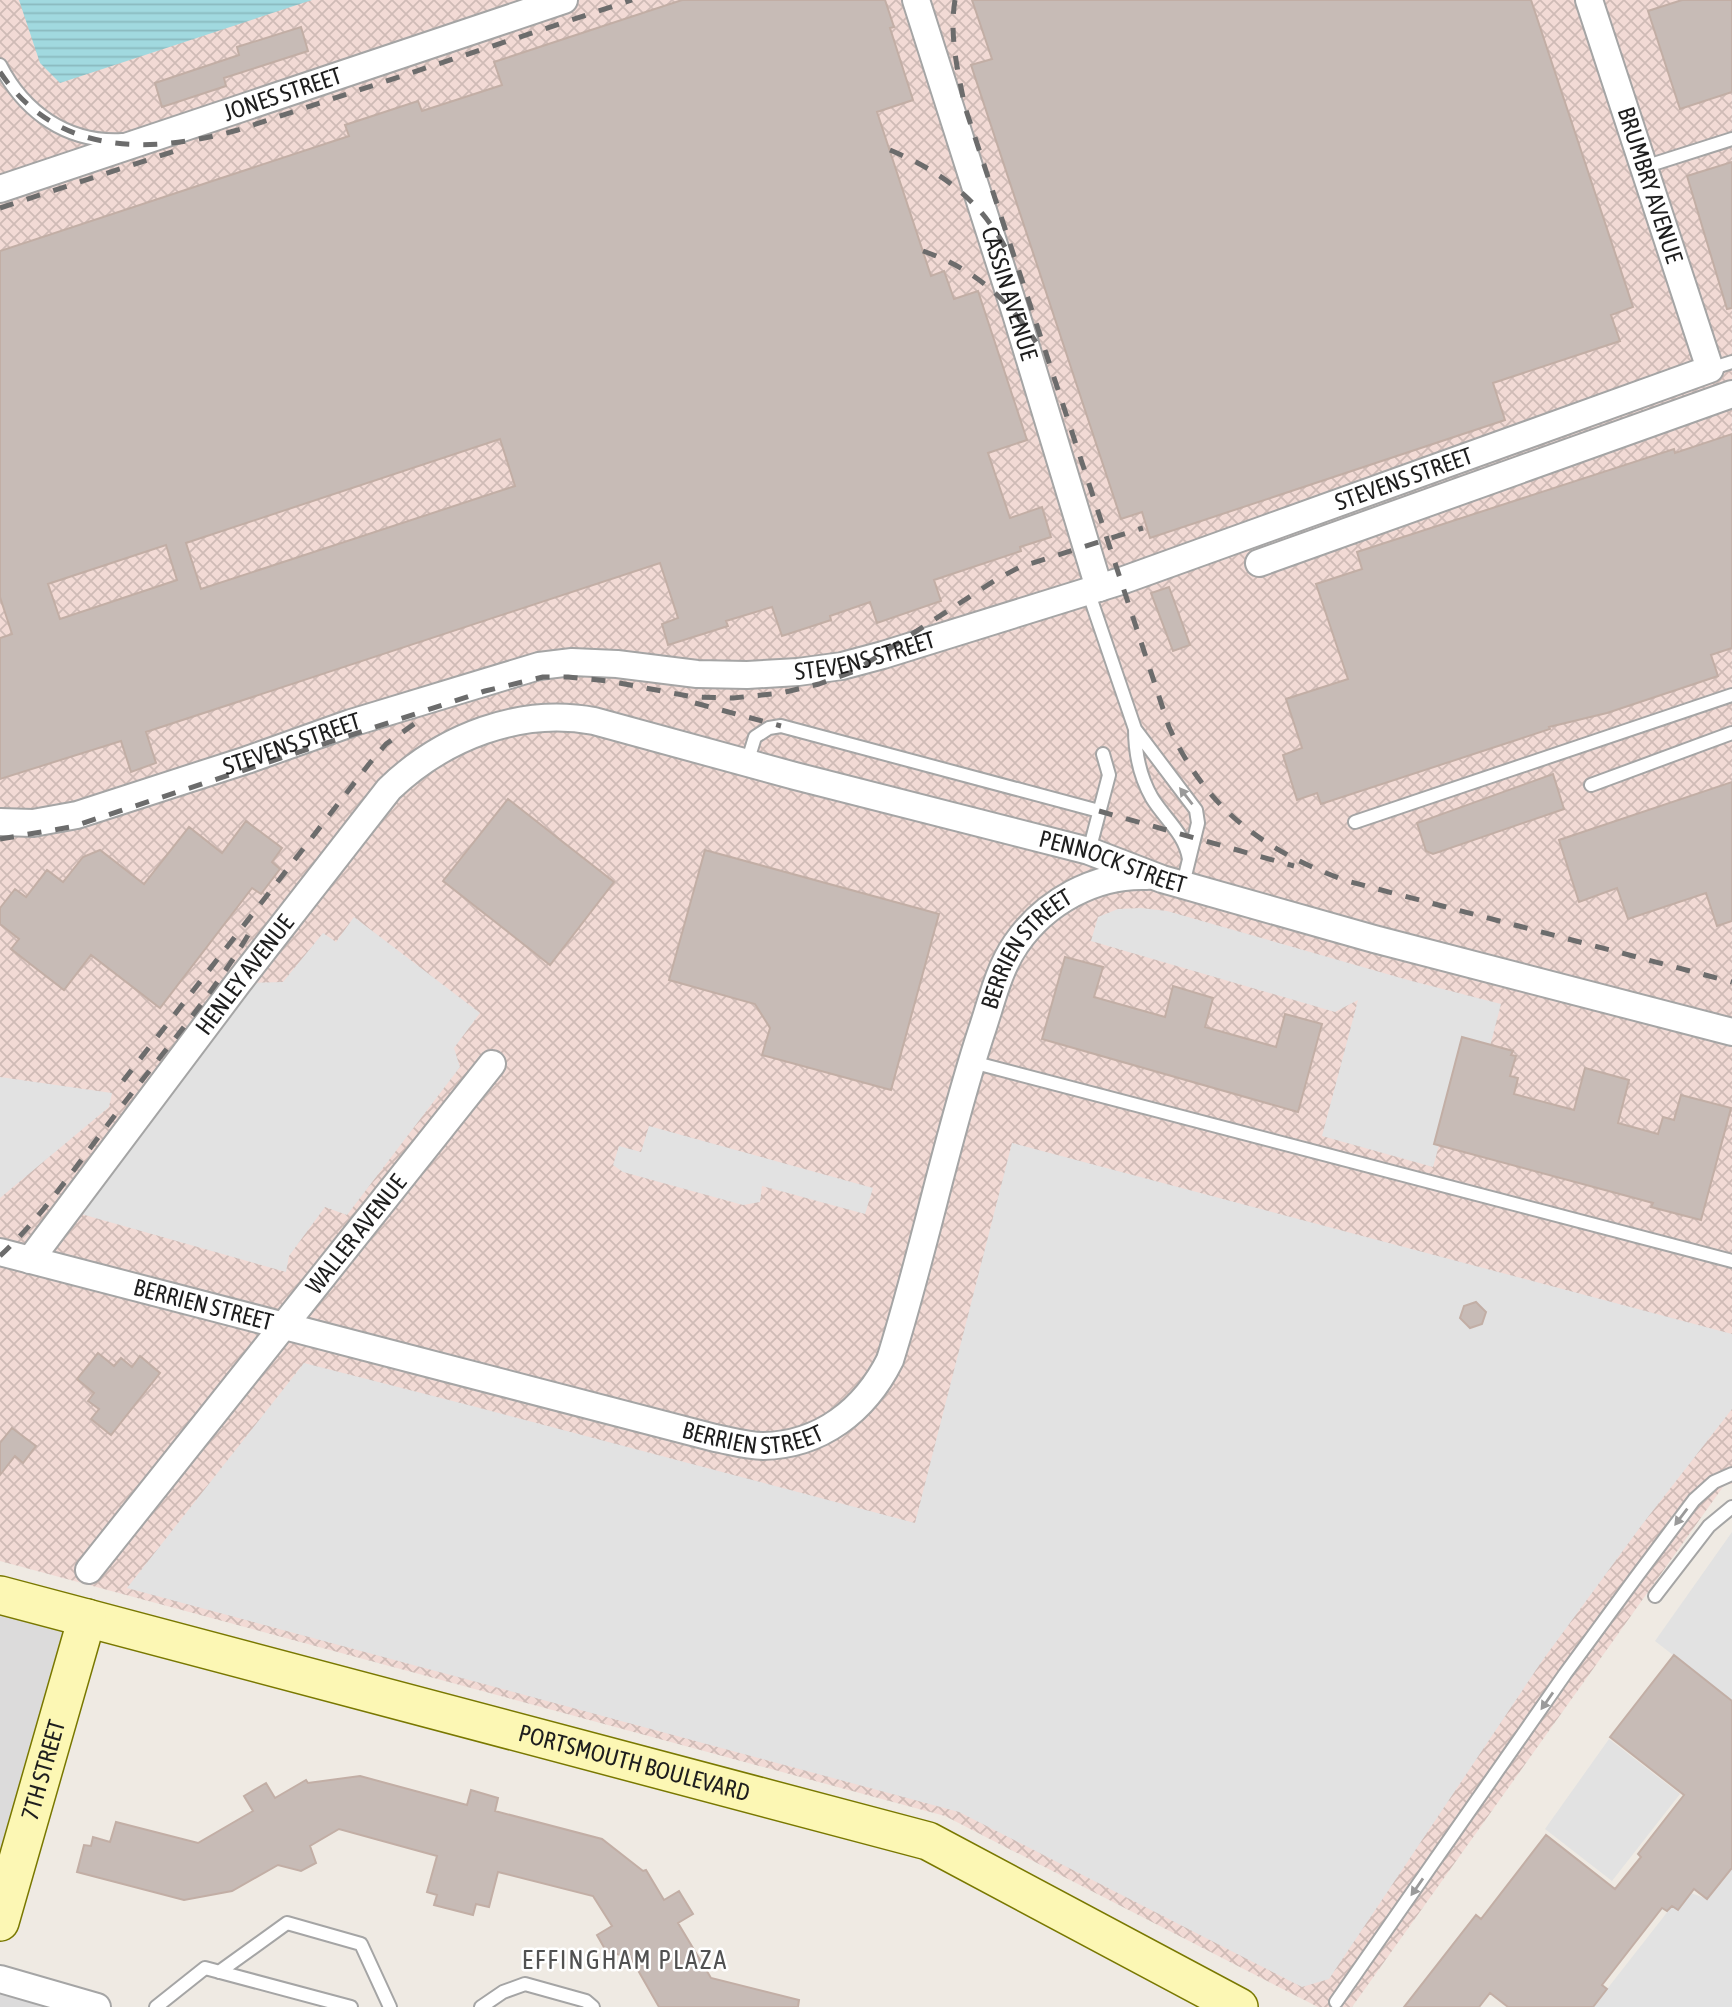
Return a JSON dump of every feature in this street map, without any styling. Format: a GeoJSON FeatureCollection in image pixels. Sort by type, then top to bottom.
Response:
{"type":"FeatureCollection","features":[{"type":"Feature","properties":{"kind":"main road","name":"PORTSMOUTH BOULEVARD"},"geometry":{"type":"LineString","coordinates":[[0,1595],[928,1841],[1240,2007]]}},
{"type":"Feature","properties":{"kind":"main road","name":"7TH STREET"},"geometry":{"type":"LineString","coordinates":[[0,1922],[87,1618]]}},
{"type":"Feature","properties":{"kind":"street","name":"JONES STREET"},"geometry":{"type":"LineString","coordinates":[[0,189],[564,0]]}},
{"type":"Feature","properties":{"kind":"street","name":"CASSIN AVENUE"},"geometry":{"type":"LineString","coordinates":[[916,0],[1016,314],[1094,590]]}},
{"type":"Feature","properties":{"kind":"street","name":"BRUMBRY AVENUE"},"geometry":{"type":"LineString","coordinates":[[1589,0],[1644,167],[1721,366]]}},
{"type":"Feature","properties":{"kind":"street","name":"STEVENS STREET"},"geometry":{"type":"LineString","coordinates":[[0,822],[33,823],[77,815],[351,723],[539,666],[583,663],[747,676],[842,666],[1094,590],[1721,366]]}},
{"type":"Feature","properties":{"kind":"street","name":"STEVENS STREET"},"geometry":{"type":"LineString","coordinates":[[1259,563],[1732,394]]}},
{"type":"Feature","properties":{"kind":"street","name":"PENNOCK STREET"},"geometry":{"type":"LineString","coordinates":[[492,727],[534,718],[572,717],[1178,874],[1374,939],[1732,1032]]}},
{"type":"Feature","properties":{"kind":"street","name":"HENLEY AVENUE"},"geometry":{"type":"LineString","coordinates":[[10,1258],[238,983],[389,789],[451,745],[492,727]]}},
{"type":"Feature","properties":{"kind":"street","name":"BERRIEN STREET"},"geometry":{"type":"LineString","coordinates":[[10,1258],[284,1325],[715,1438],[762,1446],[813,1436],[837,1423],[860,1405],[882,1377],[890,1360],[972,1062],[1004,965],[1017,942],[1032,924],[1061,900],[1094,884],[1128,877],[1178,874]]}},
{"type":"Feature","properties":{"kind":"street","name":"WALLER AVENUE"},"geometry":{"type":"LineString","coordinates":[[89,1570],[492,1064]]}},
{"type":"Feature","properties":{"kind":"street"},"geometry":{"type":"LineString","coordinates":[[0,1979],[97,2007]]}},
{"type":"Feature","properties":{"kind":"lane"},"geometry":{"type":"LineString","coordinates":[[0,65],[13,88],[29,106],[45,120],[65,131],[116,141],[174,130]]}},
{"type":"Feature","properties":{"kind":"lane"},"geometry":{"type":"LineString","coordinates":[[1644,167],[1732,139]]}},
{"type":"Feature","properties":{"kind":"lane"},"geometry":{"type":"LineString","coordinates":[[1094,590],[1135,729],[1136,752],[1148,790],[1185,842],[1178,874]]}},
{"type":"Feature","properties":{"kind":"lane"},"geometry":{"type":"LineString","coordinates":[[1355,822],[1732,695]]}},
{"type":"Feature","properties":{"kind":"lane"},"geometry":{"type":"LineString","coordinates":[[747,763],[755,737],[769,728],[781,726],[1100,811]]}},
{"type":"Feature","properties":{"kind":"lane"},"geometry":{"type":"LineString","coordinates":[[1135,729],[1196,810],[1198,823],[1178,874]]}},
{"type":"Feature","properties":{"kind":"lane"},"geometry":{"type":"LineString","coordinates":[[1591,785],[1732,733]]}},
{"type":"Feature","properties":{"kind":"lane"},"geometry":{"type":"LineString","coordinates":[[1089,851],[1109,775],[1103,754]]}},
{"type":"Feature","properties":{"kind":"lane"},"geometry":{"type":"LineString","coordinates":[[972,1062],[1732,1261]]}},
{"type":"Feature","properties":{"kind":"lane"},"geometry":{"type":"LineString","coordinates":[[1336,2002],[1564,1674],[1694,1500],[1714,1482],[1732,1474]]}},
{"type":"Feature","properties":{"kind":"lane"},"geometry":{"type":"LineString","coordinates":[[1655,1596],[1709,1527],[1732,1507]]}},
{"type":"Feature","properties":{"kind":"lane"},"geometry":{"type":"LineString","coordinates":[[219,1972],[287,1923],[361,1944],[390,2007]]}},
{"type":"Feature","properties":{"kind":"lane"},"geometry":{"type":"LineString","coordinates":[[156,2007],[205,1968],[351,2007]]}},
{"type":"Feature","properties":{"kind":"lane"},"geometry":{"type":"LineString","coordinates":[[481,2007],[503,1992],[525,1984],[586,2001],[593,2007]]}},
{"type":"Feature","properties":{"kind":"shaded area"},"geometry":{"type":"Polygon","coordinates":[[[0,0],[1732,0],[1732,1484],[1725,1484],[1352,2007],[1318,2007],[945,1816],[0,1561],[0,0]]]}},
{"type":"Feature","properties":{"kind":"shaded area"},"geometry":{"type":"Polygon","coordinates":[[[1118,909],[1167,911],[1501,1004],[1489,1050],[1467,1044],[1433,1167],[1322,1136],[1358,1000],[1335,1012],[1091,941],[1098,917],[1118,909]]]}},
{"type":"Feature","properties":{"kind":"shaded area"},"geometry":{"type":"Polygon","coordinates":[[[354,917],[480,1013],[454,1048],[460,1067],[347,1215],[325,1207],[289,1256],[286,1272],[67,1210],[238,983],[283,982],[323,933],[336,942],[354,917]]]}},
{"type":"Feature","properties":{"kind":"shaded area"},"geometry":{"type":"Polygon","coordinates":[[[0,1077],[112,1093],[109,1107],[0,1198],[0,1077]]]}},
{"type":"Feature","properties":{"kind":"shaded area"},"geometry":{"type":"Polygon","coordinates":[[[649,1126],[873,1188],[865,1214],[762,1186],[760,1202],[743,1205],[623,1172],[613,1165],[619,1146],[641,1152],[649,1126]]]}},
{"type":"Feature","properties":{"kind":"shaded area"},"geometry":{"type":"Polygon","coordinates":[[[1012,1143],[1732,1334],[1732,1409],[1641,1526],[1542,1661],[1329,1979],[1302,1987],[959,1812],[127,1588],[304,1363],[915,1523],[1012,1143]]]}},
{"type":"Feature","properties":{"kind":"shaded area"},"geometry":{"type":"Polygon","coordinates":[[[1732,1532],[1732,1701],[1655,1641],[1732,1532]]]}},
{"type":"Feature","properties":{"kind":"shaded area"},"geometry":{"type":"Polygon","coordinates":[[[0,1595],[87,1618],[0,1922],[0,1595]]]}},
{"type":"Feature","properties":{"kind":"shaded area"},"geometry":{"type":"Polygon","coordinates":[[[1609,1739],[1680,1794],[1612,1881],[1545,1829],[1609,1739]]]}},
{"type":"Feature","properties":{"kind":"shaded area"},"geometry":{"type":"Polygon","coordinates":[[[1732,1868],[1732,2007],[1593,2007],[1672,1906],[1678,1910],[1691,1893],[1707,1899],[1732,1868]]]}},
{"type":"Feature","properties":{"kind":"shaded area"},"geometry":{"type":"Polygon","coordinates":[[[0,1979],[94,2007],[0,2007],[0,1979]]]}},
{"type":"Feature","properties":{"kind":"water"},"geometry":{"type":"Polygon","coordinates":[[[19,0],[312,0],[60,83],[40,63],[19,0]]]}},
{"type":"Feature","properties":{"kind":"building"},"geometry":{"type":"Polygon","coordinates":[[[682,0],[885,0],[894,27],[890,28],[913,100],[877,112],[931,276],[944,271],[954,299],[978,291],[1027,440],[988,453],[1010,518],[1042,507],[1051,537],[1020,547],[1021,551],[934,580],[941,601],[877,623],[870,602],[830,616],[831,620],[782,636],[772,607],[726,621],[728,626],[668,645],[662,624],[678,618],[660,563],[146,732],[156,763],[131,772],[121,741],[0,779],[0,638],[12,634],[0,597],[0,251],[349,136],[345,125],[418,101],[422,111],[502,85],[494,62],[682,0]],[[500,439],[186,543],[201,589],[515,486],[500,439]],[[166,545],[48,584],[60,619],[177,580],[166,545]]]}},
{"type":"Feature","properties":{"kind":"building"},"geometry":{"type":"Polygon","coordinates":[[[972,0],[1531,0],[1633,307],[1611,315],[1620,341],[1493,383],[1505,420],[1150,538],[1142,512],[1121,519],[971,65],[992,59],[972,0]]]}},
{"type":"Feature","properties":{"kind":"building"},"geometry":{"type":"Polygon","coordinates":[[[1682,0],[1732,0],[1732,92],[1680,109],[1648,11],[1682,0]]]}},
{"type":"Feature","properties":{"kind":"building"},"geometry":{"type":"Polygon","coordinates":[[[301,27],[308,51],[224,78],[226,86],[162,107],[155,83],[239,55],[237,47],[301,27]]]}},
{"type":"Feature","properties":{"kind":"building"},"geometry":{"type":"Polygon","coordinates":[[[1732,162],[1732,308],[1727,309],[1687,176],[1732,162]]]}},
{"type":"Feature","properties":{"kind":"building"},"geometry":{"type":"Polygon","coordinates":[[[1732,434],[1732,648],[1711,655],[1718,676],[1607,713],[1549,727],[1550,729],[1321,804],[1317,793],[1297,800],[1283,755],[1302,748],[1286,699],[1348,679],[1316,584],[1362,569],[1357,552],[1674,449],[1675,453],[1732,434]]]}},
{"type":"Feature","properties":{"kind":"building"},"geometry":{"type":"Polygon","coordinates":[[[1169,587],[1190,645],[1173,651],[1151,593],[1169,587]]]}},
{"type":"Feature","properties":{"kind":"building"},"geometry":{"type":"Polygon","coordinates":[[[1553,774],[1564,809],[1433,854],[1426,851],[1417,823],[1553,774]]]}},
{"type":"Feature","properties":{"kind":"building"},"geometry":{"type":"Polygon","coordinates":[[[1732,782],[1732,921],[1717,926],[1706,893],[1628,919],[1617,888],[1579,902],[1559,840],[1732,782]]]}},
{"type":"Feature","properties":{"kind":"building"},"geometry":{"type":"Polygon","coordinates":[[[508,799],[614,882],[550,965],[443,881],[508,799]]]}},
{"type":"Feature","properties":{"kind":"building"},"geometry":{"type":"Polygon","coordinates":[[[246,821],[282,848],[272,862],[280,869],[261,894],[252,888],[160,1008],[91,955],[64,990],[11,949],[19,939],[0,924],[0,908],[15,889],[26,897],[47,870],[63,882],[83,857],[100,850],[144,884],[189,827],[222,853],[246,821]]]}},
{"type":"Feature","properties":{"kind":"building"},"geometry":{"type":"Polygon","coordinates":[[[705,850],[939,914],[891,1090],[762,1055],[770,1028],[755,1004],[669,980],[705,850]]]}},
{"type":"Feature","properties":{"kind":"building"},"geometry":{"type":"Polygon","coordinates":[[[1065,957],[1103,967],[1094,997],[1165,1017],[1173,986],[1213,998],[1205,1027],[1276,1047],[1285,1014],[1322,1024],[1298,1112],[1042,1039],[1065,957]]]}},
{"type":"Feature","properties":{"kind":"building"},"geometry":{"type":"Polygon","coordinates":[[[1462,1037],[1513,1051],[1511,1055],[1516,1056],[1510,1076],[1518,1078],[1514,1094],[1574,1110],[1585,1068],[1629,1080],[1618,1123],[1658,1134],[1663,1117],[1674,1120],[1681,1095],[1731,1108],[1701,1220],[1651,1207],[1653,1203],[1434,1144],[1462,1037]]]}},
{"type":"Feature","properties":{"kind":"building"},"geometry":{"type":"Polygon","coordinates":[[[1476,1302],[1486,1312],[1482,1324],[1470,1328],[1460,1318],[1464,1306],[1476,1302]]]}},
{"type":"Feature","properties":{"kind":"building"},"geometry":{"type":"Polygon","coordinates":[[[98,1353],[114,1366],[121,1358],[132,1367],[140,1356],[160,1373],[111,1435],[91,1419],[99,1409],[88,1401],[94,1393],[77,1379],[98,1353]]]}},
{"type":"Feature","properties":{"kind":"building"},"geometry":{"type":"Polygon","coordinates":[[[12,1428],[36,1446],[23,1463],[15,1456],[0,1475],[0,1443],[12,1428]]]}},
{"type":"Feature","properties":{"kind":"building"},"geometry":{"type":"Polygon","coordinates":[[[1674,1655],[1732,1701],[1732,1868],[1707,1899],[1694,1889],[1678,1910],[1672,1906],[1667,1911],[1662,1908],[1602,1985],[1607,1989],[1593,2007],[1508,2007],[1490,1993],[1479,2007],[1404,2007],[1476,1915],[1481,1919],[1546,1835],[1615,1889],[1641,1857],[1638,1854],[1684,1795],[1610,1737],[1674,1655]]]}},
{"type":"Feature","properties":{"kind":"building"},"geometry":{"type":"Polygon","coordinates":[[[360,1776],[467,1805],[471,1790],[498,1798],[495,1811],[602,1839],[643,1871],[646,1870],[664,1900],[679,1891],[693,1914],[678,1923],[711,1978],[799,2000],[798,2007],[659,2007],[631,1958],[606,1951],[597,1935],[612,1926],[593,1896],[498,1872],[489,1907],[476,1904],[473,1915],[434,1905],[437,1895],[427,1892],[437,1856],[339,1829],[310,1846],[316,1863],[301,1871],[278,1865],[232,1891],[184,1900],[77,1872],[84,1845],[91,1846],[93,1837],[110,1842],[116,1822],[198,1843],[253,1811],[244,1796],[266,1783],[275,1798],[306,1780],[308,1783],[360,1776]]]}},
{"type":"Feature","properties":{"kind":"railway"},"geometry":{"type":"LineString","coordinates":[[0,72],[23,100],[49,120],[77,134],[107,142],[139,145],[172,143],[238,130],[632,0]]}},
{"type":"Feature","properties":{"kind":"railway"},"geometry":{"type":"LineString","coordinates":[[955,0],[954,40],[965,107],[1169,727],[1201,781],[1220,804],[1264,841],[1289,856],[1347,881],[1732,982]]}},
{"type":"Feature","properties":{"kind":"railway"},"geometry":{"type":"LineString","coordinates":[[0,208],[181,149]]}},
{"type":"Feature","properties":{"kind":"railway"},"geometry":{"type":"LineString","coordinates":[[890,150],[925,167],[956,188],[983,214],[1005,247]]}},
{"type":"Feature","properties":{"kind":"railway"},"geometry":{"type":"LineString","coordinates":[[923,251],[958,266],[987,286],[1013,311],[1036,342]]}},
{"type":"Feature","properties":{"kind":"railway"},"geometry":{"type":"LineString","coordinates":[[0,839],[71,827],[485,691],[543,677],[609,681],[693,697],[733,698],[781,693],[819,684],[855,671],[997,579],[1020,567],[1143,528]]}},
{"type":"Feature","properties":{"kind":"railway"},"geometry":{"type":"LineString","coordinates":[[695,703],[781,726]]}},
{"type":"Feature","properties":{"kind":"railway"},"geometry":{"type":"LineString","coordinates":[[123,1081],[369,764],[386,744],[424,717]]}},
{"type":"Feature","properties":{"kind":"railway"},"geometry":{"type":"LineString","coordinates":[[1099,811],[1294,866]]}},
{"type":"Feature","properties":{"kind":"railway"},"geometry":{"type":"LineString","coordinates":[[0,1256],[46,1206],[188,1022],[254,925]]}},
{"type":"Feature","properties":{"kind":"district","name":"EFFINGHAM PLAZA"},"geometry":{"type":"Point","coordinates":[625,1960]}}]}
